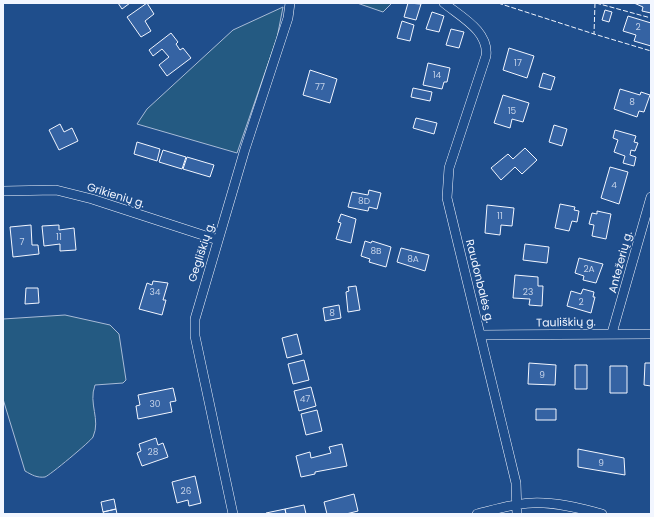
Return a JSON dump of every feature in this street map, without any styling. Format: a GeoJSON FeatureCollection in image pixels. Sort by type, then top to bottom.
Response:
{"type":"FeatureCollection","features":[{"type":"Feature","properties":{"kind":"street","name":"Gegliškių g."},"geometry":{"type":"LineString","coordinates":[[233,514],[195,336],[195,319],[197,307],[245,149],[288,18],[290,3]]}},
{"type":"Feature","properties":{"kind":"street","name":"Raudonbalės g."},"geometry":{"type":"LineString","coordinates":[[444,3],[478,31],[487,47],[486,56],[449,168],[447,198],[516,483],[517,510]]}},
{"type":"Feature","properties":{"kind":"street","name":"Grikienių g."},"geometry":{"type":"LineString","coordinates":[[3,191],[56,190],[92,199],[218,240]]}},
{"type":"Feature","properties":{"kind":"street","name":"Antežerių g."},"geometry":{"type":"LineString","coordinates":[[612,333],[651,197]]}},
{"type":"Feature","properties":{"kind":"street","name":"Tauliškių g."},"geometry":{"type":"LineString","coordinates":[[481,335],[612,333],[651,334]]}},
{"type":"Feature","properties":{"kind":"street"},"geometry":{"type":"LineString","coordinates":[[477,514],[517,510],[543,502],[570,506],[602,514]]}},
{"type":"Feature","properties":{"kind":"shaded area"},"geometry":{"type":"Polygon","coordinates":[[[357,3],[392,3],[383,12],[357,3]]]}},
{"type":"Feature","properties":{"kind":"shaded area"},"geometry":{"type":"Polygon","coordinates":[[[283,7],[277,38],[237,153],[137,124],[147,109],[233,30],[283,7]]]}},
{"type":"Feature","properties":{"kind":"shaded area"},"geometry":{"type":"Polygon","coordinates":[[[65,315],[110,325],[119,334],[126,380],[123,383],[95,385],[93,399],[96,424],[93,437],[54,471],[45,477],[39,477],[25,471],[3,399],[3,319],[65,315]]]}},
{"type":"Feature","properties":{"kind":"building"},"geometry":{"type":"Polygon","coordinates":[[[118,3],[130,3],[122,9],[118,3]]]}},
{"type":"Feature","properties":{"kind":"building"},"geometry":{"type":"Polygon","coordinates":[[[147,3],[154,14],[145,21],[151,31],[141,37],[127,17],[147,3]]]}},
{"type":"Feature","properties":{"kind":"building"},"geometry":{"type":"Polygon","coordinates":[[[408,3],[421,4],[416,20],[404,17],[408,3]]]}},
{"type":"Feature","properties":{"kind":"building"},"geometry":{"type":"Polygon","coordinates":[[[634,3],[651,3],[651,13],[642,11],[643,7],[634,3]]]}},
{"type":"Feature","properties":{"kind":"building"},"geometry":{"type":"Polygon","coordinates":[[[605,10],[612,12],[609,22],[602,20],[605,10]]]}},
{"type":"Feature","properties":{"kind":"building"},"geometry":{"type":"Polygon","coordinates":[[[432,12],[444,16],[439,32],[426,29],[432,12]]]}},
{"type":"Feature","properties":{"kind":"building"},"geometry":{"type":"Polygon","coordinates":[[[628,16],[651,23],[651,46],[634,41],[636,35],[623,31],[628,16]]]}},
{"type":"Feature","properties":{"kind":"building"},"geometry":{"type":"Polygon","coordinates":[[[402,21],[414,25],[410,41],[397,38],[402,21]]]}},
{"type":"Feature","properties":{"kind":"building"},"geometry":{"type":"Polygon","coordinates":[[[451,29],[464,32],[459,48],[446,45],[451,29]]]}},
{"type":"Feature","properties":{"kind":"building"},"geometry":{"type":"Polygon","coordinates":[[[171,33],[178,42],[176,44],[180,50],[183,48],[191,58],[167,76],[159,65],[169,57],[162,49],[153,56],[149,50],[171,33]]]}},
{"type":"Feature","properties":{"kind":"building"},"geometry":{"type":"Polygon","coordinates":[[[509,48],[534,56],[527,78],[503,70],[509,48]]]}},
{"type":"Feature","properties":{"kind":"building"},"geometry":{"type":"Polygon","coordinates":[[[428,63],[450,68],[447,82],[444,82],[442,89],[423,85],[428,63]]]}},
{"type":"Feature","properties":{"kind":"building"},"geometry":{"type":"Polygon","coordinates":[[[310,70],[337,79],[330,103],[303,95],[310,70]]]}},
{"type":"Feature","properties":{"kind":"building"},"geometry":{"type":"Polygon","coordinates":[[[543,73],[555,77],[551,90],[539,87],[543,73]]]}},
{"type":"Feature","properties":{"kind":"building"},"geometry":{"type":"Polygon","coordinates":[[[413,88],[432,92],[430,101],[411,97],[413,88]]]}},
{"type":"Feature","properties":{"kind":"building"},"geometry":{"type":"Polygon","coordinates":[[[620,89],[640,95],[641,92],[650,95],[644,112],[639,111],[637,117],[614,109],[620,89]]]}},
{"type":"Feature","properties":{"kind":"building"},"geometry":{"type":"Polygon","coordinates":[[[503,95],[529,103],[523,122],[512,119],[510,128],[494,123],[503,95]]]}},
{"type":"Feature","properties":{"kind":"building"},"geometry":{"type":"Polygon","coordinates":[[[416,118],[437,123],[434,134],[413,128],[416,118]]]}},
{"type":"Feature","properties":{"kind":"building"},"geometry":{"type":"Polygon","coordinates":[[[60,124],[64,132],[72,128],[78,141],[59,150],[49,130],[60,124]]]}},
{"type":"Feature","properties":{"kind":"building"},"geometry":{"type":"Polygon","coordinates":[[[554,125],[567,129],[562,146],[549,142],[554,125]]]}},
{"type":"Feature","properties":{"kind":"building"},"geometry":{"type":"Polygon","coordinates":[[[615,130],[636,136],[634,142],[638,143],[635,151],[631,150],[630,155],[636,157],[634,166],[623,163],[625,156],[614,152],[618,140],[613,138],[615,130]]]}},
{"type":"Feature","properties":{"kind":"building"},"geometry":{"type":"Polygon","coordinates":[[[137,142],[160,149],[157,161],[134,154],[137,142]]]}},
{"type":"Feature","properties":{"kind":"building"},"geometry":{"type":"Polygon","coordinates":[[[525,148],[537,160],[522,174],[515,167],[501,180],[491,168],[508,154],[513,159],[525,148]]]}},
{"type":"Feature","properties":{"kind":"building"},"geometry":{"type":"Polygon","coordinates":[[[163,150],[186,157],[182,169],[159,162],[163,150]]]}},
{"type":"Feature","properties":{"kind":"building"},"geometry":{"type":"Polygon","coordinates":[[[187,157],[214,165],[210,177],[183,169],[187,157]]]}},
{"type":"Feature","properties":{"kind":"building"},"geometry":{"type":"Polygon","coordinates":[[[610,167],[628,172],[619,204],[601,198],[610,167]]]}},
{"type":"Feature","properties":{"kind":"building"},"geometry":{"type":"Polygon","coordinates":[[[369,190],[381,193],[377,209],[369,207],[368,211],[348,207],[352,192],[368,195],[369,190]]]}},
{"type":"Feature","properties":{"kind":"building"},"geometry":{"type":"Polygon","coordinates":[[[560,204],[575,207],[574,210],[579,211],[577,222],[572,221],[569,231],[555,228],[560,204]]]}},
{"type":"Feature","properties":{"kind":"building"},"geometry":{"type":"Polygon","coordinates":[[[487,205],[514,208],[512,226],[501,225],[500,235],[485,233],[487,205]]]}},
{"type":"Feature","properties":{"kind":"building"},"geometry":{"type":"Polygon","coordinates":[[[597,211],[611,214],[606,239],[592,236],[594,225],[589,224],[592,213],[597,214],[597,211]]]}},
{"type":"Feature","properties":{"kind":"building"},"geometry":{"type":"Polygon","coordinates":[[[341,214],[356,219],[351,243],[336,239],[341,223],[338,222],[341,214]]]}},
{"type":"Feature","properties":{"kind":"building"},"geometry":{"type":"Polygon","coordinates":[[[31,225],[32,245],[38,245],[39,254],[13,257],[10,227],[31,225]]]}},
{"type":"Feature","properties":{"kind":"building"},"geometry":{"type":"Polygon","coordinates":[[[59,225],[59,230],[74,228],[76,250],[60,251],[60,244],[44,246],[42,226],[59,225]]]}},
{"type":"Feature","properties":{"kind":"building"},"geometry":{"type":"Polygon","coordinates":[[[365,241],[371,243],[372,241],[391,247],[386,267],[369,262],[370,259],[361,256],[365,241]]]}},
{"type":"Feature","properties":{"kind":"building"},"geometry":{"type":"Polygon","coordinates":[[[525,244],[549,247],[547,263],[523,260],[525,244]]]}},
{"type":"Feature","properties":{"kind":"building"},"geometry":{"type":"Polygon","coordinates":[[[401,248],[429,255],[425,271],[397,262],[401,248]]]}},
{"type":"Feature","properties":{"kind":"building"},"geometry":{"type":"Polygon","coordinates":[[[579,258],[603,264],[596,283],[583,280],[584,276],[575,273],[579,258]]]}},
{"type":"Feature","properties":{"kind":"building"},"geometry":{"type":"Polygon","coordinates":[[[515,275],[538,277],[538,286],[543,286],[542,306],[529,305],[530,299],[513,298],[515,275]]]}},
{"type":"Feature","properties":{"kind":"building"},"geometry":{"type":"Polygon","coordinates":[[[153,281],[168,283],[163,300],[166,300],[162,315],[139,309],[147,283],[152,285],[153,281]]]}},
{"type":"Feature","properties":{"kind":"building"},"geometry":{"type":"Polygon","coordinates":[[[356,286],[360,310],[348,312],[346,292],[349,291],[348,287],[356,286]]]}},
{"type":"Feature","properties":{"kind":"building"},"geometry":{"type":"Polygon","coordinates":[[[26,288],[38,288],[39,303],[25,304],[26,288]]]}},
{"type":"Feature","properties":{"kind":"building"},"geometry":{"type":"Polygon","coordinates":[[[583,289],[594,292],[593,297],[595,297],[591,313],[567,306],[571,291],[581,294],[583,289]]]}},
{"type":"Feature","properties":{"kind":"building"},"geometry":{"type":"Polygon","coordinates":[[[339,305],[341,318],[325,321],[323,308],[339,305]]]}},
{"type":"Feature","properties":{"kind":"building"},"geometry":{"type":"Polygon","coordinates":[[[297,334],[302,354],[287,358],[282,338],[297,334]]]}},
{"type":"Feature","properties":{"kind":"building"},"geometry":{"type":"Polygon","coordinates":[[[304,360],[309,380],[293,384],[288,364],[304,360]]]}},
{"type":"Feature","properties":{"kind":"building"},"geometry":{"type":"Polygon","coordinates":[[[529,363],[556,365],[555,385],[528,384],[529,363]]]}},
{"type":"Feature","properties":{"kind":"building"},"geometry":{"type":"Polygon","coordinates":[[[645,363],[651,363],[651,386],[644,385],[645,363]]]}},
{"type":"Feature","properties":{"kind":"building"},"geometry":{"type":"Polygon","coordinates":[[[575,365],[587,365],[587,389],[575,389],[575,365]]]}},
{"type":"Feature","properties":{"kind":"building"},"geometry":{"type":"Polygon","coordinates":[[[610,366],[627,366],[627,393],[610,393],[610,366]]]}},
{"type":"Feature","properties":{"kind":"building"},"geometry":{"type":"Polygon","coordinates":[[[311,387],[316,406],[299,411],[294,391],[311,387]]]}},
{"type":"Feature","properties":{"kind":"building"},"geometry":{"type":"Polygon","coordinates":[[[173,388],[176,401],[170,402],[172,412],[138,419],[136,406],[140,405],[138,395],[173,388]]]}},
{"type":"Feature","properties":{"kind":"building"},"geometry":{"type":"Polygon","coordinates":[[[536,409],[556,409],[556,420],[536,420],[536,409]]]}},
{"type":"Feature","properties":{"kind":"building"},"geometry":{"type":"Polygon","coordinates":[[[317,410],[322,431],[306,435],[301,414],[317,410]]]}},
{"type":"Feature","properties":{"kind":"building"},"geometry":{"type":"Polygon","coordinates":[[[156,438],[158,445],[163,443],[168,457],[142,466],[137,453],[141,451],[139,444],[156,438]]]}},
{"type":"Feature","properties":{"kind":"building"},"geometry":{"type":"Polygon","coordinates":[[[342,444],[347,466],[315,472],[315,474],[301,477],[296,456],[310,452],[311,458],[331,453],[329,447],[342,444]]]}},
{"type":"Feature","properties":{"kind":"building"},"geometry":{"type":"Polygon","coordinates":[[[578,449],[624,458],[625,475],[578,467],[578,449]]]}},
{"type":"Feature","properties":{"kind":"building"},"geometry":{"type":"Polygon","coordinates":[[[195,476],[201,503],[189,506],[188,500],[177,503],[172,482],[195,476]]]}},
{"type":"Feature","properties":{"kind":"building"},"geometry":{"type":"Polygon","coordinates":[[[354,494],[358,511],[346,514],[327,514],[324,502],[354,494]]]}},
{"type":"Feature","properties":{"kind":"building"},"geometry":{"type":"Polygon","coordinates":[[[114,499],[116,509],[103,512],[101,502],[114,499]]]}},
{"type":"Feature","properties":{"kind":"building"},"geometry":{"type":"Polygon","coordinates":[[[304,505],[306,514],[286,514],[285,509],[304,505]]]}},
{"type":"Feature","properties":{"kind":"building"},"geometry":{"type":"Polygon","coordinates":[[[116,509],[117,514],[104,514],[103,512],[116,509]]]}},
{"type":"Feature","properties":{"kind":"building"},"geometry":{"type":"Polygon","coordinates":[[[285,509],[286,514],[266,514],[266,513],[285,509]]]}},
{"type":"Feature","properties":{"kind":"fence"},"geometry":{"type":"LineString","coordinates":[[498,3],[594,34]]}},
{"type":"Feature","properties":{"kind":"fence"},"geometry":{"type":"LineString","coordinates":[[595,3],[594,34],[651,51]]}},
{"type":"Feature","properties":{"kind":"fence"},"geometry":{"type":"LineString","coordinates":[[596,3],[651,18]]}}]}
